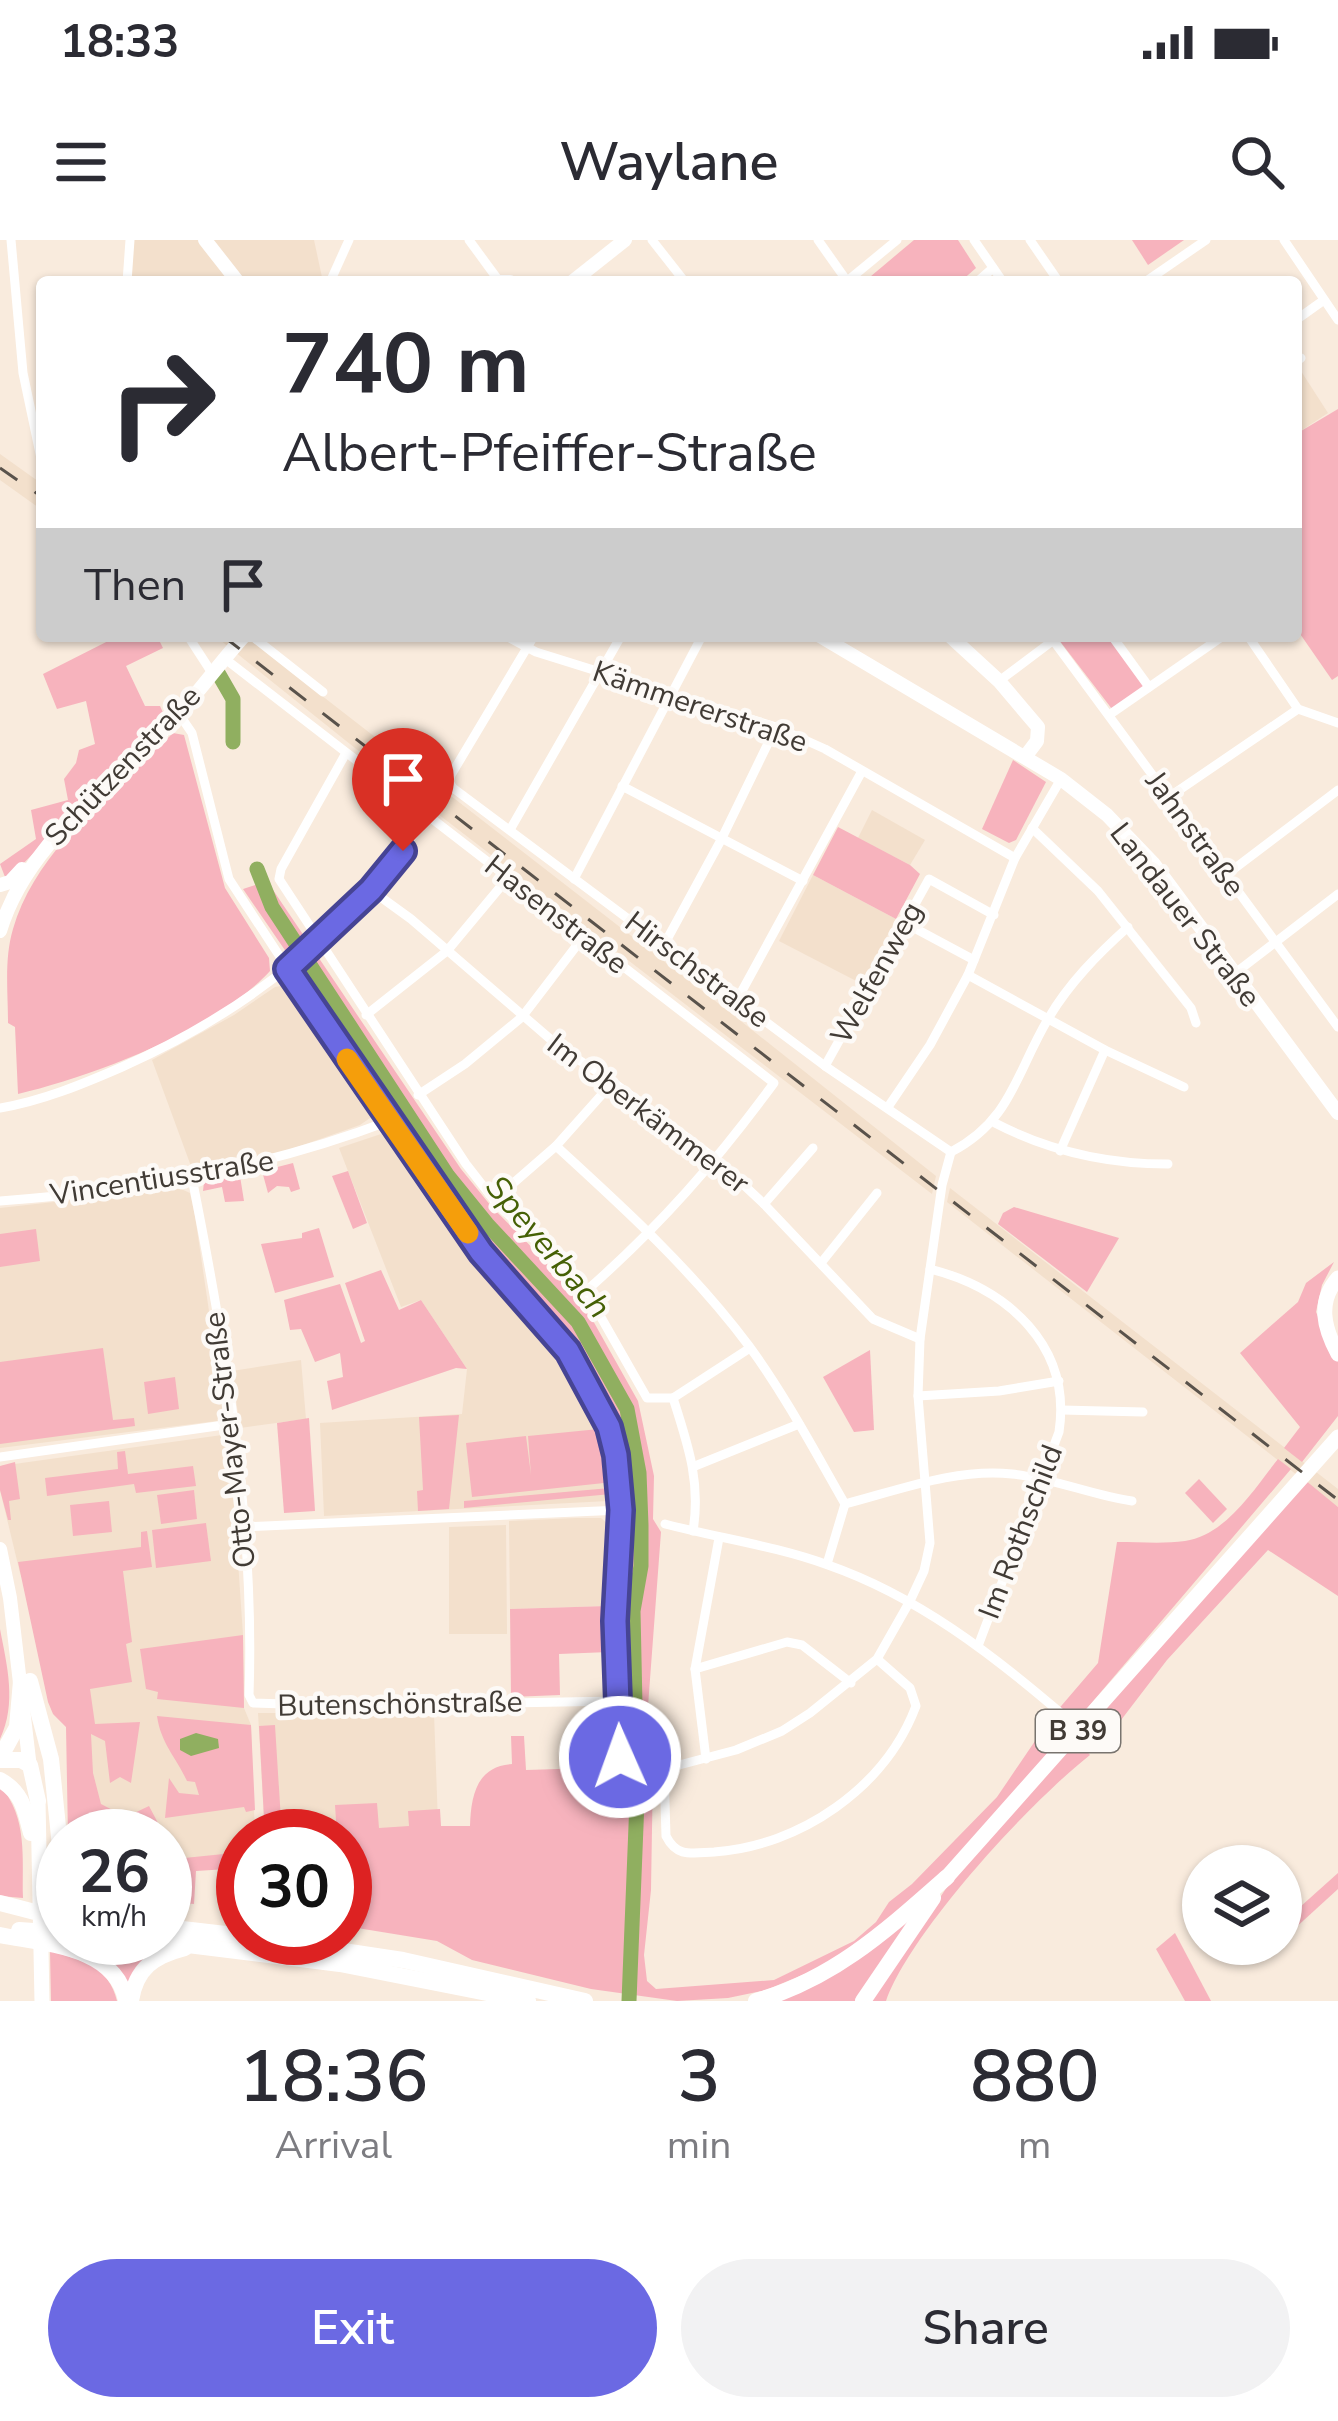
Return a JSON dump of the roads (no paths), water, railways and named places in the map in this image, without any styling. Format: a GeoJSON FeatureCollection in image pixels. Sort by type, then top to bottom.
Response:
{"type":"FeatureCollection","features":[{"type":"Feature","properties":{"kind":"highway"},"geometry":{"type":"LineString","coordinates":[[26,1681],[17,1727],[0,1759],[30,1765],[38,1802]]}},
{"type":"Feature","properties":{"kind":"highway"},"geometry":{"type":"LineString","coordinates":[[26,1681],[51,1759],[56,1809]]}},
{"type":"Feature","properties":{"kind":"highway"},"geometry":{"type":"LineString","coordinates":[[0,1780],[13,1787],[22,1801],[31,1833]]}},
{"type":"Feature","properties":{"kind":"highway","name":"B 39"},"geometry":{"type":"LineString","coordinates":[[756,2001],[804,1984],[848,1960],[947,1877]]}},
{"type":"Feature","properties":{"kind":"highway","name":"B 39"},"geometry":{"type":"LineString","coordinates":[[863,2001],[947,1877]]}},
{"type":"Feature","properties":{"kind":"highway"},"geometry":{"type":"LineString","coordinates":[[0,1903],[36,1912]]}},
{"type":"Feature","properties":{"kind":"highway"},"geometry":{"type":"LineString","coordinates":[[0,1914],[36,1917]]}},
{"type":"Feature","properties":{"kind":"highway"},"geometry":{"type":"LineString","coordinates":[[0,1932],[36,1933]]}},
{"type":"Feature","properties":{"kind":"highway"},"geometry":{"type":"LineString","coordinates":[[0,1932],[90,1957],[118,1978],[128,2001]]}},
{"type":"Feature","properties":{"kind":"highway"},"geometry":{"type":"LineString","coordinates":[[192,1945],[340,1964],[528,2001]]}},
{"type":"Feature","properties":{"kind":"highway"},"geometry":{"type":"LineString","coordinates":[[128,2001],[147,1964],[198,1946]]}},
{"type":"Feature","properties":{"kind":"highway"},"geometry":{"type":"LineString","coordinates":[[372,1955],[586,2001]]}},
{"type":"Feature","properties":{"kind":"highway"},"geometry":{"type":"LineString","coordinates":[[556,1993],[605,2000]]}},
{"type":"Feature","properties":{"kind":"main road"},"geometry":{"type":"LineString","coordinates":[[205,240],[233,276]]}},
{"type":"Feature","properties":{"kind":"main road"},"geometry":{"type":"LineString","coordinates":[[580,276],[625,240]]}},
{"type":"Feature","properties":{"kind":"main road","name":"Schützenstraße"},"geometry":{"type":"LineString","coordinates":[[0,931],[3,900],[39,854],[179,714],[241,642]]}},
{"type":"Feature","properties":{"kind":"main road","name":"Landauer Straße"},"geometry":{"type":"LineString","coordinates":[[830,642],[1044,768],[1106,815],[1153,863],[1338,1113]]}},
{"type":"Feature","properties":{"kind":"main road"},"geometry":{"type":"LineString","coordinates":[[957,642],[1030,716],[1040,735],[1044,768]]}},
{"type":"Feature","properties":{"kind":"main road"},"geometry":{"type":"LineString","coordinates":[[1020,753],[1030,716]]}},
{"type":"Feature","properties":{"kind":"main road"},"geometry":{"type":"LineString","coordinates":[[1020,753],[1040,735]]}},
{"type":"Feature","properties":{"kind":"main road"},"geometry":{"type":"LineString","coordinates":[[1338,1278],[1326,1295],[1324,1311],[1325,1327],[1338,1354]]}},
{"type":"Feature","properties":{"kind":"main road"},"geometry":{"type":"LineString","coordinates":[[1324,1311],[1338,1333]]}},
{"type":"Feature","properties":{"kind":"main road","name":"B 39"},"geometry":{"type":"LineString","coordinates":[[947,1877],[1336,1437]]}},
{"type":"Feature","properties":{"kind":"main road"},"geometry":{"type":"LineString","coordinates":[[0,1549],[26,1681],[38,1809]]}},
{"type":"Feature","properties":{"kind":"main road"},"geometry":{"type":"LineString","coordinates":[[26,1681],[36,1888]]}},
{"type":"Feature","properties":{"kind":"main road"},"geometry":{"type":"LineString","coordinates":[[37,1965],[38,2001]]}},
{"type":"Feature","properties":{"kind":"street"},"geometry":{"type":"LineString","coordinates":[[10,240],[24,378],[36,435]]}},
{"type":"Feature","properties":{"kind":"street"},"geometry":{"type":"LineString","coordinates":[[128,276],[130,240]]}},
{"type":"Feature","properties":{"kind":"street"},"geometry":{"type":"LineString","coordinates":[[333,276],[349,240]]}},
{"type":"Feature","properties":{"kind":"street"},"geometry":{"type":"LineString","coordinates":[[469,240],[494,276]]}},
{"type":"Feature","properties":{"kind":"street"},"geometry":{"type":"LineString","coordinates":[[652,240],[680,276]]}},
{"type":"Feature","properties":{"kind":"street"},"geometry":{"type":"LineString","coordinates":[[818,240],[843,276]]}},
{"type":"Feature","properties":{"kind":"street"},"geometry":{"type":"LineString","coordinates":[[854,276],[897,240]]}},
{"type":"Feature","properties":{"kind":"street"},"geometry":{"type":"LineString","coordinates":[[974,240],[999,276]]}},
{"type":"Feature","properties":{"kind":"street"},"geometry":{"type":"LineString","coordinates":[[1030,240],[1055,276]]}},
{"type":"Feature","properties":{"kind":"street"},"geometry":{"type":"LineString","coordinates":[[1153,276],[1206,240]]}},
{"type":"Feature","properties":{"kind":"street"},"geometry":{"type":"LineString","coordinates":[[1305,240],[1287,245],[1338,320]]}},
{"type":"Feature","properties":{"kind":"street"},"geometry":{"type":"LineString","coordinates":[[984,276],[993,268]]}},
{"type":"Feature","properties":{"kind":"street"},"geometry":{"type":"LineString","coordinates":[[1302,316],[1324,300]]}},
{"type":"Feature","properties":{"kind":"street"},"geometry":{"type":"LineString","coordinates":[[192,642],[212,673]]}},
{"type":"Feature","properties":{"kind":"street"},"geometry":{"type":"LineString","coordinates":[[256,642],[323,692]]}},
{"type":"Feature","properties":{"kind":"street","name":"Kämmererstraße"},"geometry":{"type":"LineString","coordinates":[[515,642],[776,727],[1016,858]]}},
{"type":"Feature","properties":{"kind":"street"},"geometry":{"type":"LineString","coordinates":[[526,649],[531,642]]}},
{"type":"Feature","properties":{"kind":"street"},"geometry":{"type":"LineString","coordinates":[[511,828],[618,642]]}},
{"type":"Feature","properties":{"kind":"street"},"geometry":{"type":"LineString","coordinates":[[574,879],[699,642]]}},
{"type":"Feature","properties":{"kind":"street"},"geometry":{"type":"LineString","coordinates":[[999,681],[1051,642]]}},
{"type":"Feature","properties":{"kind":"street","name":"Jahnstraße"},"geometry":{"type":"LineString","coordinates":[[1059,642],[1274,941],[1333,1010],[1338,1027]]}},
{"type":"Feature","properties":{"kind":"street"},"geometry":{"type":"LineString","coordinates":[[1116,642],[1150,687]]}},
{"type":"Feature","properties":{"kind":"street"},"geometry":{"type":"LineString","coordinates":[[1109,715],[1214,642]]}},
{"type":"Feature","properties":{"kind":"street"},"geometry":{"type":"LineString","coordinates":[[1252,642],[1298,710],[1338,723]]}},
{"type":"Feature","properties":{"kind":"street","name":"Hirschstraße"},"geometry":{"type":"LineString","coordinates":[[526,649],[448,782],[824,1066],[951,1152]]}},
{"type":"Feature","properties":{"kind":"street","name":"Hasenstraße"},"geometry":{"type":"LineString","coordinates":[[224,658],[774,1083],[717,1160]]}},
{"type":"Feature","properties":{"kind":"street"},"geometry":{"type":"LineString","coordinates":[[1169,797],[1298,710]]}},
{"type":"Feature","properties":{"kind":"street"},"geometry":{"type":"LineString","coordinates":[[179,714],[192,733],[225,869],[287,969],[481,1252],[579,1368],[609,1427],[621,1510],[615,1621],[621,1782]]}},
{"type":"Feature","properties":{"kind":"street"},"geometry":{"type":"LineString","coordinates":[[664,943],[722,840],[776,727]]}},
{"type":"Feature","properties":{"kind":"street"},"geometry":{"type":"LineString","coordinates":[[346,753],[279,874],[315,947],[494,1200],[586,1291],[647,1398],[674,1399],[750,1348]]}},
{"type":"Feature","properties":{"kind":"street"},"geometry":{"type":"LineString","coordinates":[[737,1000],[862,771]]}},
{"type":"Feature","properties":{"kind":"street"},"geometry":{"type":"LineString","coordinates":[[888,1108],[968,975],[1016,858],[1061,779]]}},
{"type":"Feature","properties":{"kind":"street"},"geometry":{"type":"LineString","coordinates":[[622,786],[803,881]]}},
{"type":"Feature","properties":{"kind":"street"},"geometry":{"type":"LineString","coordinates":[[1226,875],[1338,790]]}},
{"type":"Feature","properties":{"kind":"street"},"geometry":{"type":"LineString","coordinates":[[0,1108],[81,1085],[224,1015],[315,947],[371,890],[429,814]]}},
{"type":"Feature","properties":{"kind":"street"},"geometry":{"type":"LineString","coordinates":[[1032,828],[1071,863],[1128,927],[1191,1008],[1196,1023]]}},
{"type":"Feature","properties":{"kind":"street"},"geometry":{"type":"LineString","coordinates":[[366,1015],[447,951],[507,879]]}},
{"type":"Feature","properties":{"kind":"street","name":"Welfenweg"},"geometry":{"type":"LineString","coordinates":[[824,1066],[929,879],[994,915]]}},
{"type":"Feature","properties":{"kind":"street","name":"Im Oberkämmerer"},"geometry":{"type":"LineString","coordinates":[[371,890],[522,1018],[717,1160],[873,1319],[920,1340]]}},
{"type":"Feature","properties":{"kind":"street"},"geometry":{"type":"LineString","coordinates":[[1234,974],[1338,894]]}},
{"type":"Feature","properties":{"kind":"street"},"geometry":{"type":"LineString","coordinates":[[905,923],[974,960]]}},
{"type":"Feature","properties":{"kind":"street"},"geometry":{"type":"LineString","coordinates":[[877,1659],[914,1694],[911,1719],[896,1748],[852,1796],[792,1834],[733,1851],[677,1851],[666,1836],[664,1769],[706,1759],[782,1730],[851,1683],[877,1659],[910,1601],[930,1544],[918,1396],[920,1340],[951,1152],[994,1123],[1048,1019],[1093,958],[1128,927]]}},
{"type":"Feature","properties":{"kind":"street"},"geometry":{"type":"LineString","coordinates":[[418,1095],[522,1018],[584,936]]}},
{"type":"Feature","properties":{"kind":"street"},"geometry":{"type":"LineString","coordinates":[[968,975],[1184,1087]]}},
{"type":"Feature","properties":{"kind":"street"},"geometry":{"type":"LineString","coordinates":[[1060,1151],[1105,1050]]}},
{"type":"Feature","properties":{"kind":"street"},"geometry":{"type":"LineString","coordinates":[[494,1200],[556,1146],[613,1082]]}},
{"type":"Feature","properties":{"kind":"street","name":"Vincentiusstraße"},"geometry":{"type":"LineString","coordinates":[[0,1202],[192,1178],[302,1153],[389,1121]]}},
{"type":"Feature","properties":{"kind":"street"},"geometry":{"type":"LineString","coordinates":[[994,1123],[1060,1151],[1168,1164]]}},
{"type":"Feature","properties":{"kind":"street"},"geometry":{"type":"LineString","coordinates":[[556,1146],[652,1234],[750,1348],[845,1504],[827,1564]]}},
{"type":"Feature","properties":{"kind":"street"},"geometry":{"type":"LineString","coordinates":[[764,1204],[813,1148]]}},
{"type":"Feature","properties":{"kind":"street"},"geometry":{"type":"LineString","coordinates":[[586,1291],[652,1234],[717,1160]]}},
{"type":"Feature","properties":{"kind":"street","name":"Otto-Mayer-Straße"},"geometry":{"type":"LineString","coordinates":[[192,1178],[226,1376],[242,1527],[249,1695],[254,1702]]}},
{"type":"Feature","properties":{"kind":"street"},"geometry":{"type":"LineString","coordinates":[[821,1263],[877,1193]]}},
{"type":"Feature","properties":{"kind":"street","name":"Im Rothschild"},"geometry":{"type":"LineString","coordinates":[[930,1269],[988,1290],[1030,1324],[1059,1381],[1062,1410],[1042,1479],[978,1646]]}},
{"type":"Feature","properties":{"kind":"street"},"geometry":{"type":"LineString","coordinates":[[918,1396],[1059,1381]]}},
{"type":"Feature","properties":{"kind":"street"},"geometry":{"type":"LineString","coordinates":[[674,1399],[695,1466],[698,1497],[693,1532]]}},
{"type":"Feature","properties":{"kind":"street"},"geometry":{"type":"LineString","coordinates":[[1062,1410],[1142,1412]]}},
{"type":"Feature","properties":{"kind":"street"},"geometry":{"type":"LineString","coordinates":[[0,1457],[231,1424]]}},
{"type":"Feature","properties":{"kind":"street"},"geometry":{"type":"LineString","coordinates":[[695,1466],[799,1424]]}},
{"type":"Feature","properties":{"kind":"street"},"geometry":{"type":"LineString","coordinates":[[845,1504],[990,1472],[1132,1501]]}},
{"type":"Feature","properties":{"kind":"street"},"geometry":{"type":"LineString","coordinates":[[242,1527],[621,1510]]}},
{"type":"Feature","properties":{"kind":"street"},"geometry":{"type":"LineString","coordinates":[[665,1524],[827,1564],[910,1601],[978,1646],[1063,1715]]}},
{"type":"Feature","properties":{"kind":"street"},"geometry":{"type":"LineString","coordinates":[[706,1759],[695,1669],[719,1538]]}},
{"type":"Feature","properties":{"kind":"street"},"geometry":{"type":"LineString","coordinates":[[695,1669],[787,1642],[802,1645],[851,1683]]}},
{"type":"Feature","properties":{"kind":"street","name":"Butenschönstraße"},"geometry":{"type":"LineString","coordinates":[[254,1702],[346,1706],[618,1701]]}},
{"type":"Feature","properties":{"kind":"waterway","name":"Speyerbach"},"geometry":{"type":"LineString","coordinates":[[218,673],[233,699],[233,742]]}},
{"type":"Feature","properties":{"kind":"waterway","name":"Speyerbach"},"geometry":{"type":"LineString","coordinates":[[257,869],[272,907],[448,1176],[578,1322],[627,1409],[639,1473],[641,1525],[641,1566],[633,1611],[637,1801],[629,2001]]}},
{"type":"Feature","properties":{"kind":"railway"},"geometry":{"type":"LineString","coordinates":[[0,468],[36,493]]}},
{"type":"Feature","properties":{"kind":"railway"},"geometry":{"type":"LineString","coordinates":[[231,642],[1338,1500]]}}]}
